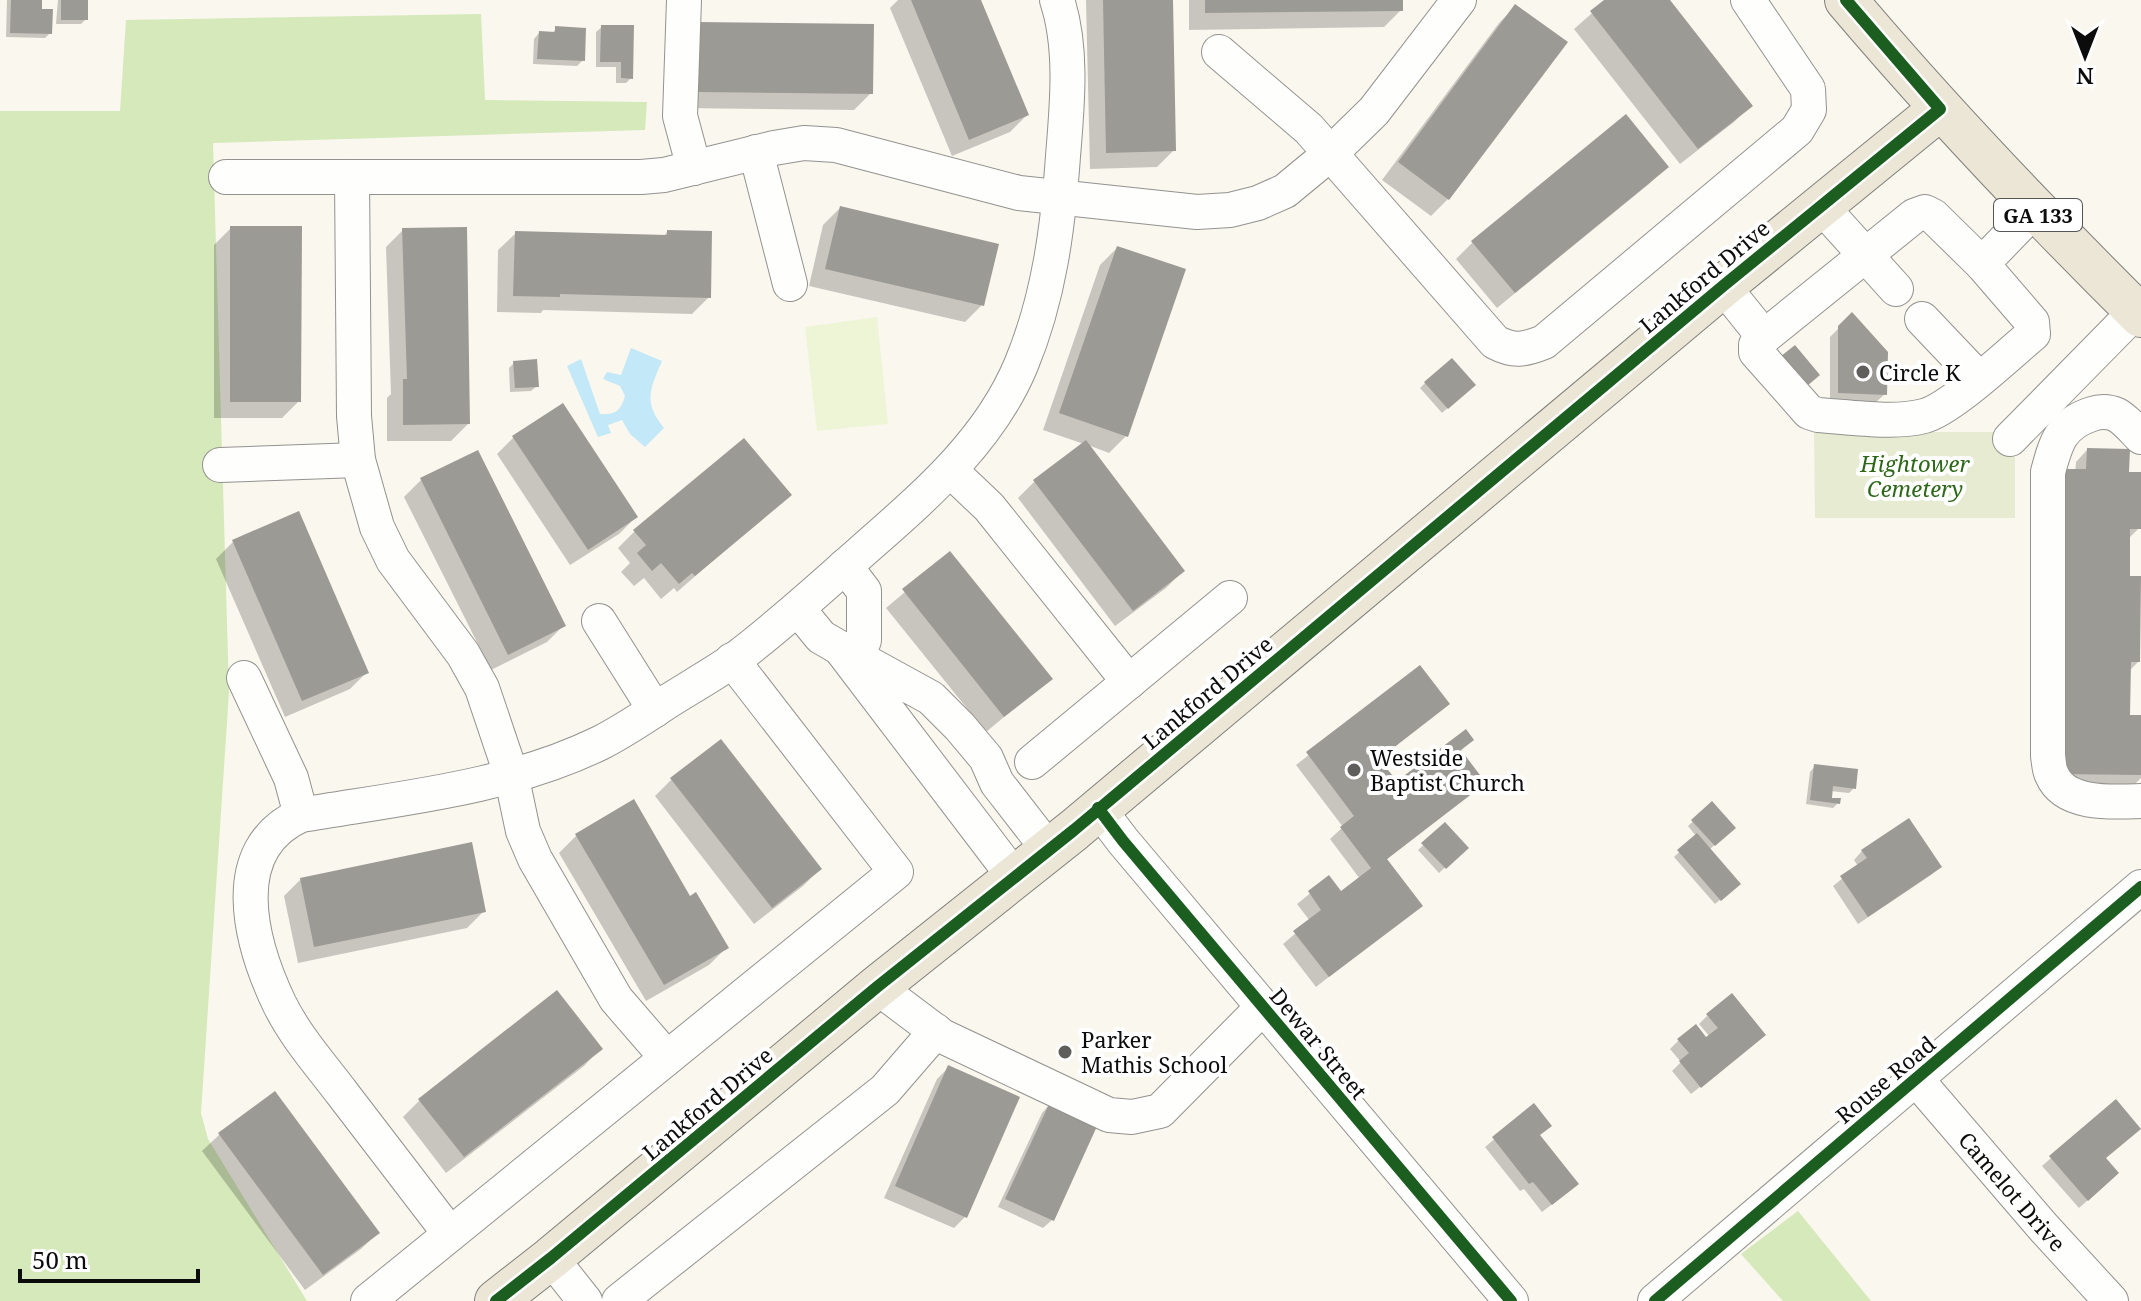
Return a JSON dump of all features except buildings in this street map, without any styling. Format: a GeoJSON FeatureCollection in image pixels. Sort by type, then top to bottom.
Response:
{"type":"FeatureCollection","features":[{"type":"Feature","properties":{"kind":"main road","name":"GA 133"},"geometry":{"type":"LineString","coordinates":[[1846,0],[1940,109],[2034,210],[2139,314]]}},
{"type":"Feature","properties":{"kind":"main road","name":"Lankford Drive"},"geometry":{"type":"LineString","coordinates":[[496,1301],[877,987],[1049,850],[1723,286],[1940,109]]}},
{"type":"Feature","properties":{"kind":"street"},"geometry":{"type":"LineString","coordinates":[[684,0],[680,116],[694,168]]}},
{"type":"Feature","properties":{"kind":"street"},"geometry":{"type":"LineString","coordinates":[[450,1234],[303,1042],[280,1005],[256,937],[250,895],[254,864],[283,823],[301,815],[479,783],[563,758],[601,742],[732,660],[798,609],[950,470],[975,442],[1021,366],[1037,322],[1051,266],[1066,128],[1067,62],[1057,0]]}},
{"type":"Feature","properties":{"kind":"street"},"geometry":{"type":"LineString","coordinates":[[226,177],[641,177],[664,175],[804,143],[836,145],[1019,193],[1197,212],[1230,210],[1258,203],[1285,191],[1331,153],[1374,111],[1459,0]]}},
{"type":"Feature","properties":{"kind":"street"},"geometry":{"type":"LineString","coordinates":[[1219,52],[1309,129],[1495,342],[1509,349],[1524,350],[1544,342],[1797,130],[1809,110],[1808,89],[1748,0]]}},
{"type":"Feature","properties":{"kind":"street"},"geometry":{"type":"LineString","coordinates":[[756,152],[790,284]]}},
{"type":"Feature","properties":{"kind":"street"},"geometry":{"type":"LineString","coordinates":[[352,177],[354,416],[358,460],[377,527],[393,560],[463,654],[482,688],[511,774],[523,831],[535,859],[616,999],[667,1058]]}},
{"type":"Feature","properties":{"kind":"street"},"geometry":{"type":"LineString","coordinates":[[1821,206],[1896,289]]}},
{"type":"Feature","properties":{"kind":"street"},"geometry":{"type":"LineString","coordinates":[[1982,264],[2034,210]]}},
{"type":"Feature","properties":{"kind":"street"},"geometry":{"type":"LineString","coordinates":[[1925,212],[1933,216],[1982,264],[2034,328],[2033,334],[1979,379],[1928,415],[1915,418],[1818,415],[1809,412],[1756,352],[1756,345],[1764,337],[1914,216],[1925,212]]}},
{"type":"Feature","properties":{"kind":"street"},"geometry":{"type":"LineString","coordinates":[[1723,286],[1764,337]]}},
{"type":"Feature","properties":{"kind":"street"},"geometry":{"type":"LineString","coordinates":[[2010,439],[2139,314]]}},
{"type":"Feature","properties":{"kind":"street"},"geometry":{"type":"LineString","coordinates":[[1922,319],[1979,379]]}},
{"type":"Feature","properties":{"kind":"street"},"geometry":{"type":"LineString","coordinates":[[2141,437],[2120,416],[2103,411],[2088,415],[2071,422],[2055,445],[2048,472],[2048,756],[2052,776],[2063,789],[2079,797],[2102,801],[2141,801]]}},
{"type":"Feature","properties":{"kind":"street"},"geometry":{"type":"LineString","coordinates":[[220,465],[358,460]]}},
{"type":"Feature","properties":{"kind":"street"},"geometry":{"type":"LineString","coordinates":[[950,470],[989,507],[1129,682]]}},
{"type":"Feature","properties":{"kind":"street"},"geometry":{"type":"LineString","coordinates":[[840,647],[864,640],[864,591],[845,566]]}},
{"type":"Feature","properties":{"kind":"street"},"geometry":{"type":"LineString","coordinates":[[1032,762],[1230,598]]}},
{"type":"Feature","properties":{"kind":"street"},"geometry":{"type":"LineString","coordinates":[[798,609],[840,647],[1015,878]]}},
{"type":"Feature","properties":{"kind":"street"},"geometry":{"type":"LineString","coordinates":[[599,621],[655,710]]}},
{"type":"Feature","properties":{"kind":"street"},"geometry":{"type":"LineString","coordinates":[[840,647],[931,698],[986,758],[997,783],[1049,850]]}},
{"type":"Feature","properties":{"kind":"street"},"geometry":{"type":"LineString","coordinates":[[368,1301],[896,872],[732,660]]}},
{"type":"Feature","properties":{"kind":"street"},"geometry":{"type":"LineString","coordinates":[[244,678],[291,778],[301,815]]}},
{"type":"Feature","properties":{"kind":"street","name":"Dewar Street"},"geometry":{"type":"LineString","coordinates":[[1098,808],[1511,1301]]}},
{"type":"Feature","properties":{"kind":"street","name":"Rouse Road"},"geometry":{"type":"LineString","coordinates":[[1655,1301],[2141,887]]}},
{"type":"Feature","properties":{"kind":"street"},"geometry":{"type":"LineString","coordinates":[[877,987],[936,1031],[1109,1115],[1132,1117],[1160,1111],[1263,1007]]}},
{"type":"Feature","properties":{"kind":"street"},"geometry":{"type":"LineString","coordinates":[[619,1301],[885,1090],[936,1031]]}},
{"type":"Feature","properties":{"kind":"street","name":"Camelot Drive"},"geometry":{"type":"LineString","coordinates":[[1916,1079],[2111,1301]]}},
{"type":"Feature","properties":{"kind":"street"},"geometry":{"type":"LineString","coordinates":[[551,1258],[585,1301]]}},
{"type":"Feature","properties":{"kind":"green space"},"geometry":{"type":"Polygon","coordinates":[[[481,14],[485,100],[647,102],[645,130],[213,143],[229,692],[201,1113],[208,1139],[307,1301],[0,1301],[0,111],[120,111],[126,20],[481,14]]]}},
{"type":"Feature","properties":{"kind":"green space"},"geometry":{"type":"Polygon","coordinates":[[[877,317],[888,424],[817,431],[805,327],[877,317]]]}},
{"type":"Feature","properties":{"kind":"green space","name":"Hightower Cemetery"},"geometry":{"type":"Polygon","coordinates":[[[1814,432],[2004,432],[2015,446],[2015,518],[1815,518],[1814,432]]]}},
{"type":"Feature","properties":{"kind":"green space"},"geometry":{"type":"Polygon","coordinates":[[[1798,1211],[1871,1301],[1783,1301],[1741,1254],[1798,1211]]]}},
{"type":"Feature","properties":{"kind":"water"},"geometry":{"type":"Polygon","coordinates":[[[631,348],[662,361],[654,380],[651,403],[664,428],[645,447],[630,434],[622,420],[608,425],[611,433],[598,437],[567,366],[581,359],[600,414],[610,414],[619,409],[625,396],[620,386],[603,379],[607,372],[621,375],[631,348]]]}},
{"type":"Feature","properties":{"kind":"cycle path"},"geometry":{"type":"LineString","coordinates":[[496,1301],[877,987],[1074,830],[1723,286],[1940,109],[1846,0]]}},
{"type":"Feature","properties":{"kind":"cycle path"},"geometry":{"type":"LineString","coordinates":[[1098,808],[1511,1301]]}},
{"type":"Feature","properties":{"kind":"cycle path"},"geometry":{"type":"LineString","coordinates":[[1655,1301],[2141,887]]}},
{"type":"Feature","properties":{"kind":"place","name":"Circle K"},"geometry":{"type":"Point","coordinates":[1863,372]}},
{"type":"Feature","properties":{"kind":"place","name":"Westside Baptist Church"},"geometry":{"type":"Point","coordinates":[1354,770]}},
{"type":"Feature","properties":{"kind":"place","name":"Parker Mathis School"},"geometry":{"type":"Point","coordinates":[1065,1052]}}]}
